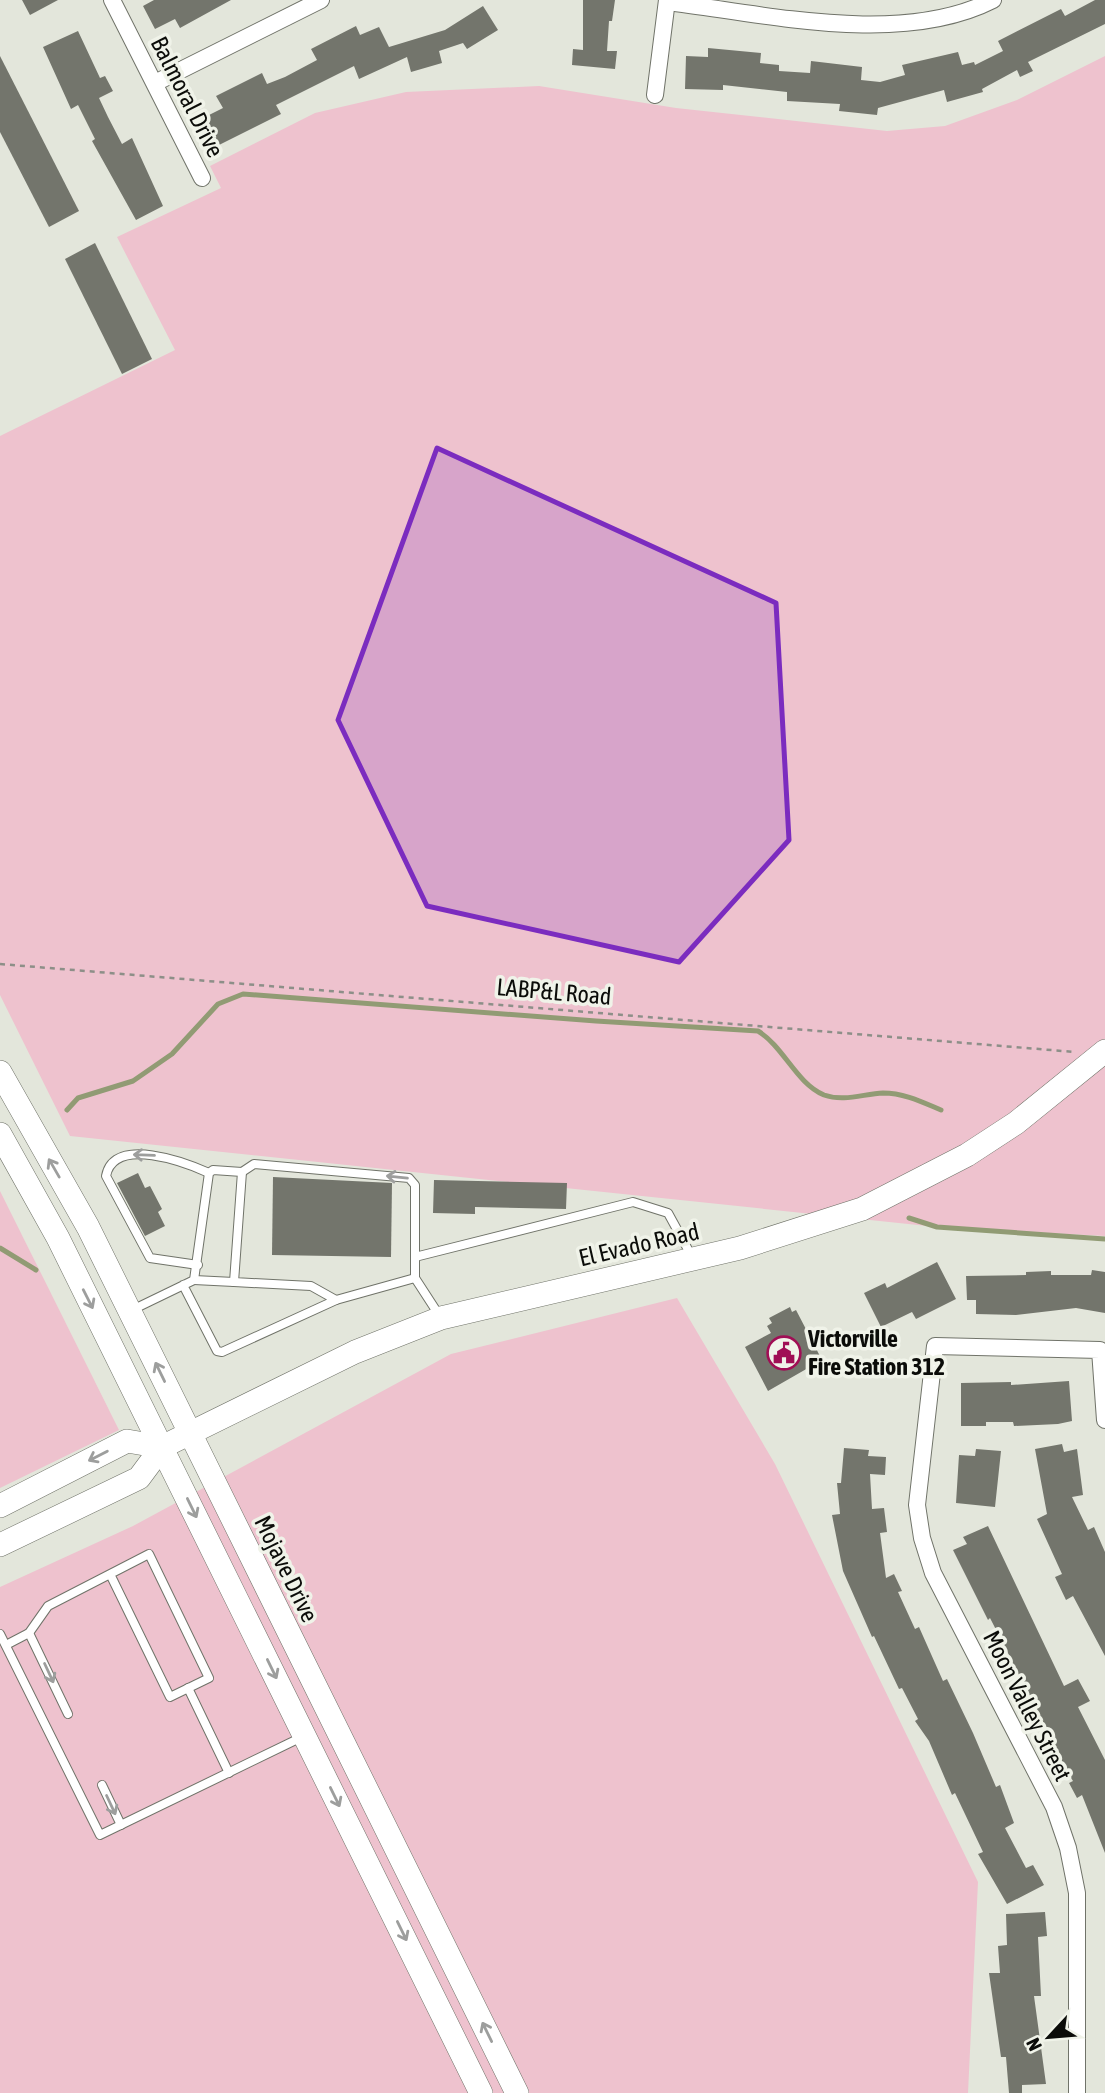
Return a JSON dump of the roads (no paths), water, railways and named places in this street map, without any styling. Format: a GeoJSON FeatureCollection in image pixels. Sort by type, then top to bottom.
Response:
{"type":"FeatureCollection","features":[{"type":"Feature","properties":{"kind":"main road","name":"El Evado Road"},"geometry":{"type":"LineString","coordinates":[[0,1545],[139,1478],[177,1439],[355,1352],[441,1318],[694,1259],[808,1228],[907,1188],[1016,1123],[1103,1053]]}},
{"type":"Feature","properties":{"kind":"main road","name":"Mojave Drive"},"geometry":{"type":"LineString","coordinates":[[0,1072],[88,1227],[130,1311],[177,1439],[305,1735],[481,2093]]}},
{"type":"Feature","properties":{"kind":"main road","name":"Mojave Drive"},"geometry":{"type":"LineString","coordinates":[[0,1134],[177,1439],[333,1722],[517,2093]]}},
{"type":"Feature","properties":{"kind":"main road"},"geometry":{"type":"LineString","coordinates":[[0,1506],[127,1441],[177,1439]]}},
{"type":"Feature","properties":{"kind":"main road"},"geometry":{"type":"LineString","coordinates":[[305,1735],[333,1722]]}},
{"type":"Feature","properties":{"kind":"street","name":"Balmoral Drive"},"geometry":{"type":"LineString","coordinates":[[113,0],[202,178]]}},
{"type":"Feature","properties":{"kind":"street"},"geometry":{"type":"LineString","coordinates":[[155,83],[321,0]]}},
{"type":"Feature","properties":{"kind":"street"},"geometry":{"type":"LineString","coordinates":[[655,95],[667,1],[871,26],[933,20],[993,0]]}},
{"type":"Feature","properties":{"kind":"street","name":"Moon Valley Street"},"geometry":{"type":"LineString","coordinates":[[1077,2093],[1077,1893],[1068,1848],[1054,1807],[933,1573],[922,1538],[918,1505],[935,1346],[1100,1350],[1105,1420]]}},
{"type":"Feature","properties":{"kind":"lane"},"geometry":{"type":"LineString","coordinates":[[198,1265],[150,1258],[106,1176],[112,1165],[135,1154],[177,1159],[209,1173]]}},
{"type":"Feature","properties":{"kind":"lane"},"geometry":{"type":"LineString","coordinates":[[209,1173],[213,1170],[242,1172],[254,1164],[409,1178],[415,1185],[415,1278],[441,1318]]}},
{"type":"Feature","properties":{"kind":"lane"},"geometry":{"type":"LineString","coordinates":[[234,1282],[242,1172]]}},
{"type":"Feature","properties":{"kind":"lane"},"geometry":{"type":"LineString","coordinates":[[194,1280],[209,1173]]}},
{"type":"Feature","properties":{"kind":"lane"},"geometry":{"type":"LineString","coordinates":[[415,1257],[633,1202],[668,1213],[694,1259]]}},
{"type":"Feature","properties":{"kind":"lane"},"geometry":{"type":"LineString","coordinates":[[183,1285],[217,1351],[222,1352],[336,1300],[415,1278]]}},
{"type":"Feature","properties":{"kind":"lane"},"geometry":{"type":"LineString","coordinates":[[130,1311],[194,1280],[311,1286],[336,1300]]}},
{"type":"Feature","properties":{"kind":"lane"},"geometry":{"type":"LineString","coordinates":[[6,1645],[29,1633],[48,1606],[110,1574],[149,1554],[170,1607],[185,1628],[209,1678],[170,1697],[149,1646],[110,1574]]}},
{"type":"Feature","properties":{"kind":"lane"},"geometry":{"type":"LineString","coordinates":[[176,1632],[185,1628]]}},
{"type":"Feature","properties":{"kind":"lane"},"geometry":{"type":"LineString","coordinates":[[29,1633],[68,1714]]}},
{"type":"Feature","properties":{"kind":"lane"},"geometry":{"type":"LineString","coordinates":[[0,1634],[100,1835],[305,1735]]}},
{"type":"Feature","properties":{"kind":"lane"},"geometry":{"type":"LineString","coordinates":[[186,1654],[195,1650]]}},
{"type":"Feature","properties":{"kind":"lane"},"geometry":{"type":"LineString","coordinates":[[188,1688],[229,1773]]}},
{"type":"Feature","properties":{"kind":"lane"},"geometry":{"type":"LineString","coordinates":[[102,1785],[121,1825]]}},
{"type":"Feature","properties":{"kind":"waterway"},"geometry":{"type":"LineString","coordinates":[[67,1110],[78,1098],[133,1081],[172,1054],[218,1004],[243,994],[758,1031],[806,1082],[824,1095],[846,1098],[891,1093],[913,1098],[941,1110]]}},
{"type":"Feature","properties":{"kind":"waterway"},"geometry":{"type":"LineString","coordinates":[[909,1218],[937,1227],[1105,1239]]}},
{"type":"Feature","properties":{"kind":"waterway"},"geometry":{"type":"LineString","coordinates":[[0,1248],[36,1270]]}},
{"type":"Feature","properties":{"kind":"place","name":"Victorville Fire Station 312"},"geometry":{"type":"Point","coordinates":[784,1353]}}]}
